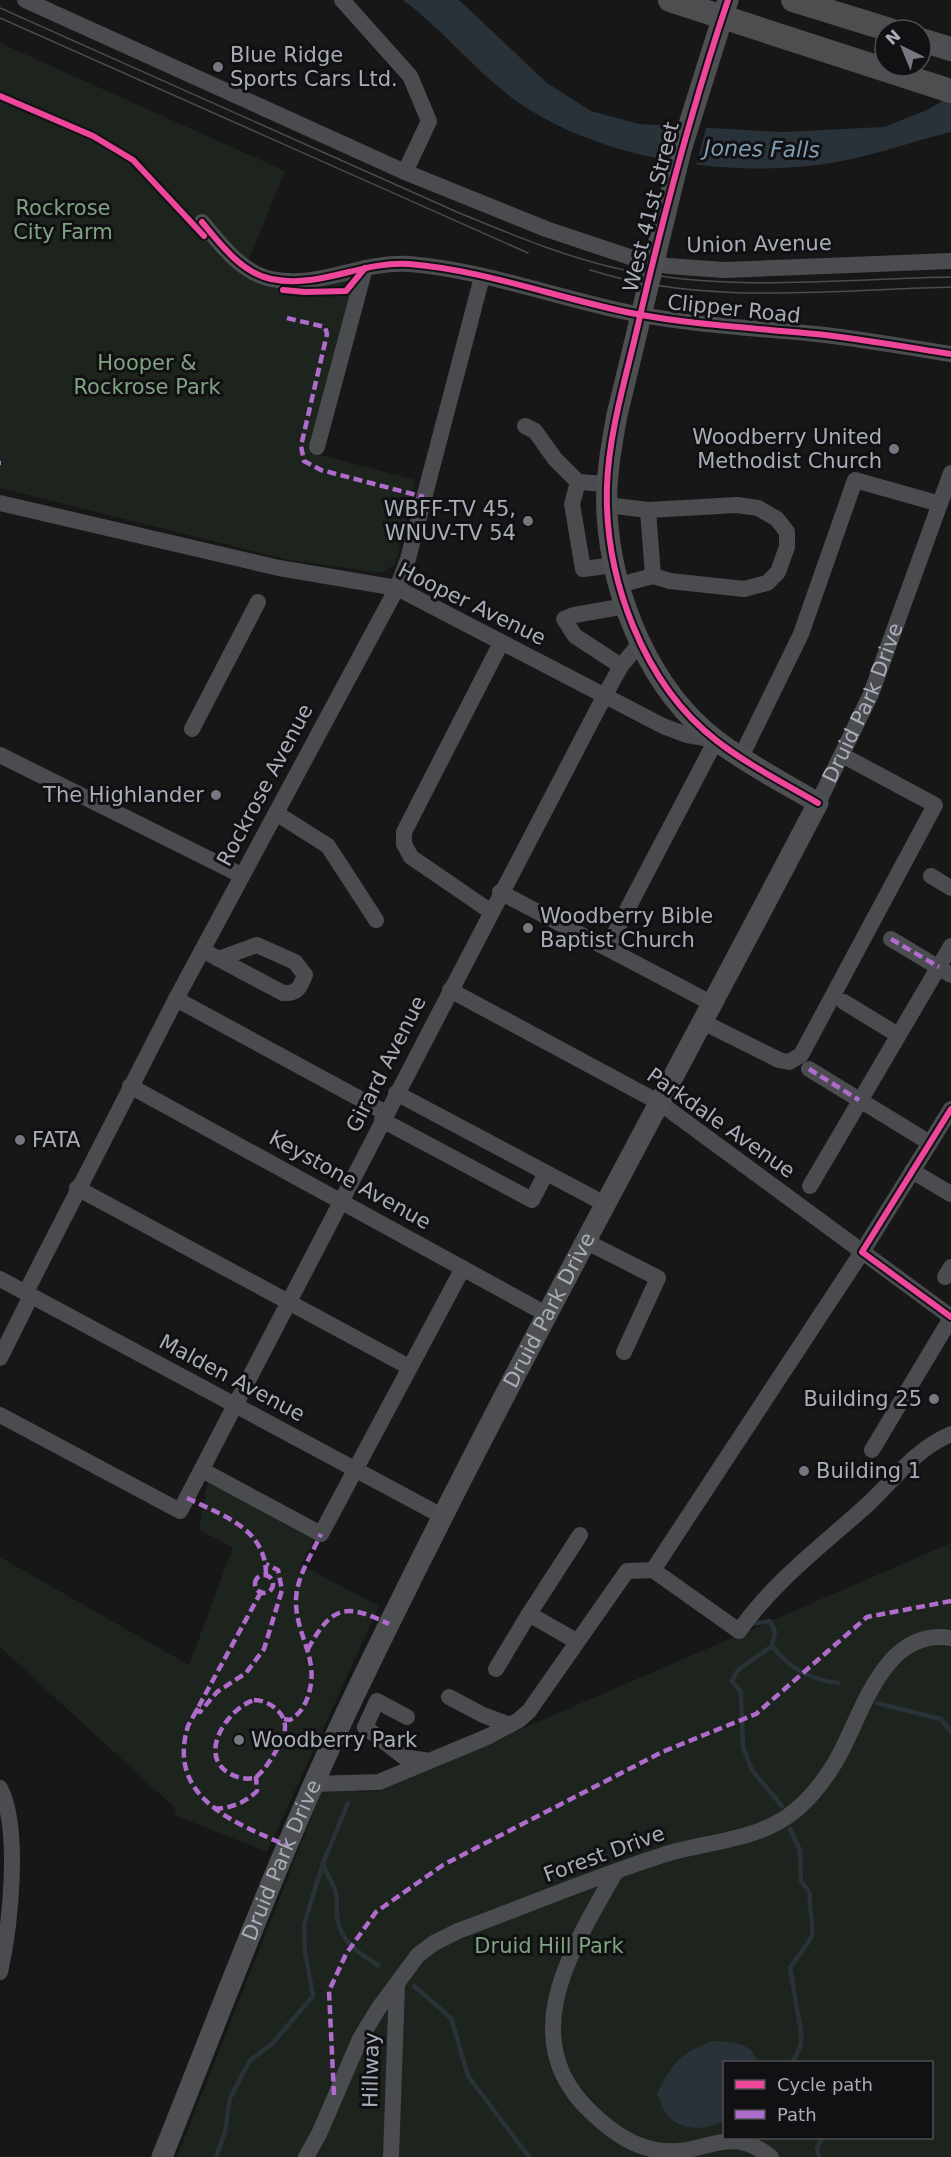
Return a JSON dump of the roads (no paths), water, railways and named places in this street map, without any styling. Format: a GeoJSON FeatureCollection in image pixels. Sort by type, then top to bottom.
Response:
{"type":"FeatureCollection","features":[{"type":"Feature","properties":{"kind":"highway"},"geometry":{"type":"LineString","coordinates":[[670,0],[951,91]]}},
{"type":"Feature","properties":{"kind":"highway"},"geometry":{"type":"LineString","coordinates":[[793,0],[873,25]]}},
{"type":"Feature","properties":{"kind":"highway"},"geometry":{"type":"LineString","coordinates":[[933,44],[951,49]]}},
{"type":"Feature","properties":{"kind":"main road","name":"West 41st Street"},"geometry":{"type":"LineString","coordinates":[[728,0],[681,150],[618,415],[607,495],[616,575],[626,606],[641,642],[673,694],[716,740],[818,803]]}},
{"type":"Feature","properties":{"kind":"main road","name":"Druid Park Drive"},"geometry":{"type":"LineString","coordinates":[[162,2157],[313,1784],[442,1516],[818,803]]}},
{"type":"Feature","properties":{"kind":"street","name":"Union Avenue"},"geometry":{"type":"LineString","coordinates":[[25,0],[405,172],[566,236],[636,259],[668,266],[724,270],[951,261]]}},
{"type":"Feature","properties":{"kind":"street"},"geometry":{"type":"LineString","coordinates":[[342,0],[410,76],[429,121],[405,172]]}},
{"type":"Feature","properties":{"kind":"street","name":"Clipper Road"},"geometry":{"type":"LineString","coordinates":[[207,228],[254,274],[270,279],[317,281],[365,268],[389,264],[411,264],[482,277],[631,313],[686,322],[818,335],[951,354]]}},
{"type":"Feature","properties":{"kind":"street"},"geometry":{"type":"LineString","coordinates":[[317,447],[365,268]]}},
{"type":"Feature","properties":{"kind":"street","name":"Rockrose Avenue"},"geometry":{"type":"LineString","coordinates":[[0,1358],[77,1188],[397,588],[408,559],[482,277]]}},
{"type":"Feature","properties":{"kind":"street"},"geometry":{"type":"LineString","coordinates":[[525,426],[535,431],[555,459],[578,482],[648,510],[737,505],[758,508],[777,519],[787,532],[787,547],[778,572],[767,583],[744,589],[670,581],[653,576],[616,575],[583,569],[572,504],[578,482]]}},
{"type":"Feature","properties":{"kind":"street","name":"Druid Park Drive"},"geometry":{"type":"LineString","coordinates":[[818,803],[880,669],[951,473]]}},
{"type":"Feature","properties":{"kind":"street"},"geometry":{"type":"LineString","coordinates":[[741,757],[801,634],[855,480],[940,504]]}},
{"type":"Feature","properties":{"kind":"street","name":"Hooper Avenue"},"geometry":{"type":"LineString","coordinates":[[0,503],[279,568],[397,588],[663,726],[687,735],[716,740]]}},
{"type":"Feature","properties":{"kind":"street"},"geometry":{"type":"LineString","coordinates":[[648,510],[653,576]]}},
{"type":"Feature","properties":{"kind":"street"},"geometry":{"type":"LineString","coordinates":[[192,729],[258,602]]}},
{"type":"Feature","properties":{"kind":"street"},"geometry":{"type":"LineString","coordinates":[[621,666],[574,636],[564,619],[574,615],[626,606]]}},
{"type":"Feature","properties":{"kind":"street","name":"Girard Avenue"},"geometry":{"type":"LineString","coordinates":[[0,1415],[180,1511],[500,892],[621,666],[641,642]]}},
{"type":"Feature","properties":{"kind":"street"},"geometry":{"type":"LineString","coordinates":[[490,911],[411,857],[406,851],[404,832],[501,643]]}},
{"type":"Feature","properties":{"kind":"street"},"geometry":{"type":"LineString","coordinates":[[606,948],[716,740]]}},
{"type":"Feature","properties":{"kind":"street"},"geometry":{"type":"LineString","coordinates":[[0,755],[242,875]]}},
{"type":"Feature","properties":{"kind":"street"},"geometry":{"type":"LineString","coordinates":[[500,892],[606,948],[779,1060],[789,1062],[801,1055],[935,805],[842,755]]}},
{"type":"Feature","properties":{"kind":"street"},"geometry":{"type":"LineString","coordinates":[[276,813],[328,846],[376,920]]}},
{"type":"Feature","properties":{"kind":"street"},"geometry":{"type":"LineString","coordinates":[[931,876],[951,888]]}},
{"type":"Feature","properties":{"kind":"street"},"geometry":{"type":"LineString","coordinates":[[891,939],[945,971]]}},
{"type":"Feature","properties":{"kind":"street"},"geometry":{"type":"LineString","coordinates":[[810,1186],[898,1035],[945,971],[951,946]]}},
{"type":"Feature","properties":{"kind":"street"},"geometry":{"type":"LineString","coordinates":[[202,950],[218,959]]}},
{"type":"Feature","properties":{"kind":"street","name":"Parkdale Avenue"},"geometry":{"type":"LineString","coordinates":[[450,990],[660,1102],[951,1318]]}},
{"type":"Feature","properties":{"kind":"street"},"geometry":{"type":"LineString","coordinates":[[176,999],[532,1200],[546,1173]]}},
{"type":"Feature","properties":{"kind":"street"},"geometry":{"type":"LineString","coordinates":[[844,1002],[898,1035]]}},
{"type":"Feature","properties":{"kind":"street"},"geometry":{"type":"LineString","coordinates":[[809,1069],[930,1143]]}},
{"type":"Feature","properties":{"kind":"street","name":"Keystone Avenue"},"geometry":{"type":"LineString","coordinates":[[130,1086],[548,1315]]}},
{"type":"Feature","properties":{"kind":"street"},"geometry":{"type":"LineString","coordinates":[[396,1093],[606,1205]]}},
{"type":"Feature","properties":{"kind":"street"},"geometry":{"type":"LineString","coordinates":[[653,1570],[862,1252],[951,1108]]}},
{"type":"Feature","properties":{"kind":"street"},"geometry":{"type":"LineString","coordinates":[[912,1171],[951,1194]]}},
{"type":"Feature","properties":{"kind":"street"},"geometry":{"type":"LineString","coordinates":[[77,1188],[409,1367]]}},
{"type":"Feature","properties":{"kind":"street"},"geometry":{"type":"LineString","coordinates":[[587,1242],[658,1278],[624,1352]]}},
{"type":"Feature","properties":{"kind":"street"},"geometry":{"type":"LineString","coordinates":[[202,1470],[321,1534],[463,1268]]}},
{"type":"Feature","properties":{"kind":"street","name":"Malden Avenue"},"geometry":{"type":"LineString","coordinates":[[0,1279],[442,1516]]}},
{"type":"Feature","properties":{"kind":"street"},"geometry":{"type":"LineString","coordinates":[[872,1450],[951,1318]]}},
{"type":"Feature","properties":{"kind":"street"},"geometry":{"type":"LineString","coordinates":[[313,1784],[379,1782],[510,1725],[529,1711],[623,1573],[632,1569],[653,1570],[739,1632],[778,1585],[870,1502],[912,1457],[930,1443],[951,1434]]}},
{"type":"Feature","properties":{"kind":"street"},"geometry":{"type":"LineString","coordinates":[[496,1669],[580,1535]]}},
{"type":"Feature","properties":{"kind":"street"},"geometry":{"type":"LineString","coordinates":[[529,1614],[576,1641]]}},
{"type":"Feature","properties":{"kind":"street","name":"Forest Drive"},"geometry":{"type":"LineString","coordinates":[[306,2157],[319,2134],[360,2038],[418,1955],[434,1943],[662,1855],[768,1827],[788,1816],[819,1785],[835,1763],[868,1696],[891,1658],[905,1647],[944,1637],[951,1638]]}},
{"type":"Feature","properties":{"kind":"street"},"geometry":{"type":"LineString","coordinates":[[448,1697],[483,1715],[510,1725]]}},
{"type":"Feature","properties":{"kind":"street"},"geometry":{"type":"LineString","coordinates":[[407,1717],[377,1701],[365,1727],[404,1757],[430,1761]]}},
{"type":"Feature","properties":{"kind":"street"},"geometry":{"type":"LineString","coordinates":[[0,1788],[9,1810],[13,1849],[0,1972]]}},
{"type":"Feature","properties":{"kind":"street"},"geometry":{"type":"LineString","coordinates":[[615,1873],[568,1959],[552,2016],[559,2065],[571,2088],[602,2123],[620,2137],[641,2146],[663,2151],[684,2151],[732,2140],[746,2142],[771,2157]]}},
{"type":"Feature","properties":{"kind":"street","name":"Hillway"},"geometry":{"type":"LineString","coordinates":[[391,2157],[397,1983]]}},
{"type":"Feature","properties":{"kind":"water","name":"Jones Falls"},"geometry":{"type":"Polygon","coordinates":[[[403,0],[459,0],[547,83],[591,111],[639,124],[782,132],[884,127],[927,110],[951,96],[951,132],[856,158],[804,166],[723,167],[640,154],[601,143],[564,128],[530,110],[496,85],[403,0]]]}},
{"type":"Feature","properties":{"kind":"water"},"geometry":{"type":"Polygon","coordinates":[[[713,2041],[740,2044],[751,2050],[758,2061],[723,2061],[723,2121],[703,2128],[687,2127],[668,2116],[657,2094],[678,2060],[713,2041]]]}},
{"type":"Feature","properties":{"kind":"waterway"},"geometry":{"type":"LineString","coordinates":[[751,1624],[770,1621],[775,1632],[772,1646],[738,1670],[732,1681],[741,1692],[743,1747],[752,1770],[782,1806]]}},
{"type":"Feature","properties":{"kind":"waterway"},"geometry":{"type":"LineString","coordinates":[[772,1646],[786,1661],[801,1672],[818,1679],[838,1683]]}},
{"type":"Feature","properties":{"kind":"waterway"},"geometry":{"type":"LineString","coordinates":[[877,1703],[941,1719],[951,1732]]}},
{"type":"Feature","properties":{"kind":"waterway"},"geometry":{"type":"LineString","coordinates":[[216,2157],[225,2132],[230,2098],[250,2060],[272,2044],[313,1996],[305,1952],[304,1925],[323,1863],[348,1803]]}},
{"type":"Feature","properties":{"kind":"waterway"},"geometry":{"type":"LineString","coordinates":[[790,1829],[800,1850],[801,1881],[810,1893],[812,1930],[809,1942],[790,1968],[801,2032],[801,2045],[793,2061]]}},
{"type":"Feature","properties":{"kind":"waterway"},"geometry":{"type":"LineString","coordinates":[[323,1863],[336,1893],[340,1930],[348,1942],[378,1965]]}},
{"type":"Feature","properties":{"kind":"waterway"},"geometry":{"type":"LineString","coordinates":[[414,1986],[451,2018],[468,2076],[529,2157]]}},
{"type":"Feature","properties":{"kind":"waterway"},"geometry":{"type":"LineString","coordinates":[[819,2157],[817,2148],[822,2139]]}},
{"type":"Feature","properties":{"kind":"tram line"},"geometry":{"type":"LineString","coordinates":[[0,8],[457,212],[542,246],[585,260],[629,271],[669,277],[749,283],[951,277]]}},
{"type":"Feature","properties":{"kind":"tram line"},"geometry":{"type":"LineString","coordinates":[[0,18],[528,253],[510,245]]}},
{"type":"Feature","properties":{"kind":"tram line"},"geometry":{"type":"LineString","coordinates":[[590,270],[633,281],[723,292],[815,292],[951,287]]}},
{"type":"Feature","properties":{"kind":"place","name":"Blue Ridge Sports Cars Ltd."},"geometry":{"type":"Point","coordinates":[218,67]}},
{"type":"Feature","properties":{"kind":"place","name":"Woodberry United Methodist Church"},"geometry":{"type":"Point","coordinates":[894,449]}},
{"type":"Feature","properties":{"kind":"place","name":"WBFF-TV 45, WNUV-TV 54"},"geometry":{"type":"Point","coordinates":[528,521]}},
{"type":"Feature","properties":{"kind":"place","name":"The Highlander"},"geometry":{"type":"Point","coordinates":[216,795]}},
{"type":"Feature","properties":{"kind":"place","name":"Woodberry Bible Baptist Church"},"geometry":{"type":"Point","coordinates":[528,928]}},
{"type":"Feature","properties":{"kind":"place","name":"FATA"},"geometry":{"type":"Point","coordinates":[20,1140]}},
{"type":"Feature","properties":{"kind":"place","name":"Building 25"},"geometry":{"type":"Point","coordinates":[934,1399]}},
{"type":"Feature","properties":{"kind":"place","name":"Building 1"},"geometry":{"type":"Point","coordinates":[804,1471]}},
{"type":"Feature","properties":{"kind":"place","name":"Woodberry Park"},"geometry":{"type":"Point","coordinates":[239,1740]}},
{"type":"Feature","properties":{"kind":"park label","name":"Rockrose City Farm"},"geometry":{"type":"Point","coordinates":[63,220]}},
{"type":"Feature","properties":{"kind":"park label","name":"Hooper & Rockrose Park"},"geometry":{"type":"Point","coordinates":[147,375]}},
{"type":"Feature","properties":{"kind":"park label","name":"Druid Hill Park"},"geometry":{"type":"Point","coordinates":[549,1946]}}]}
